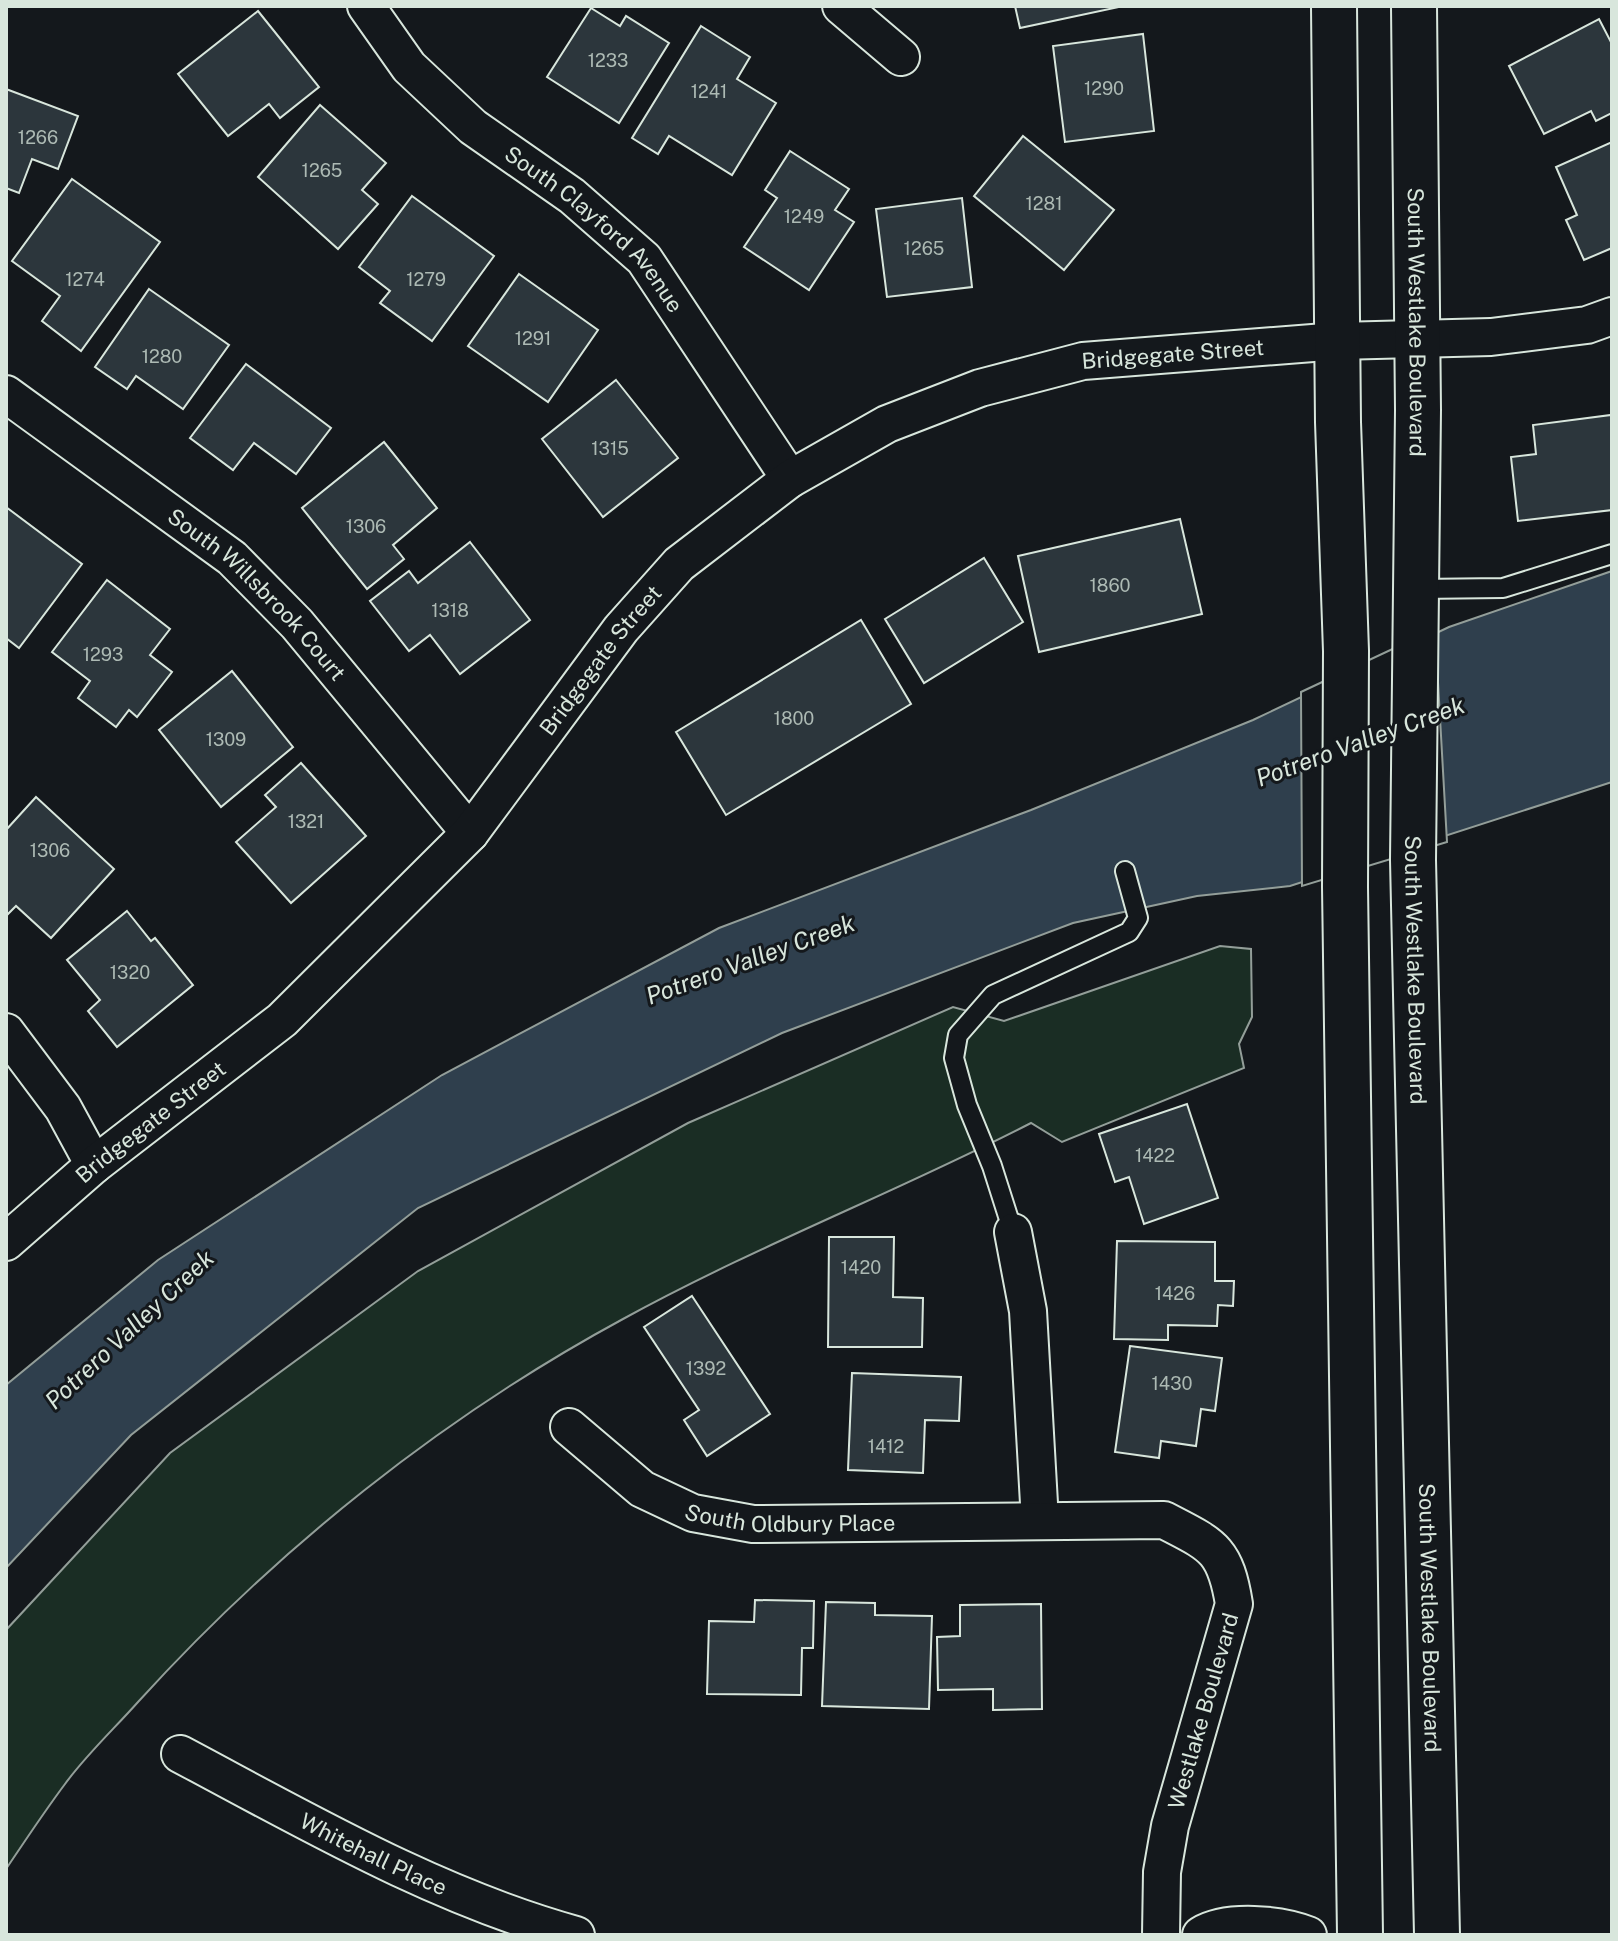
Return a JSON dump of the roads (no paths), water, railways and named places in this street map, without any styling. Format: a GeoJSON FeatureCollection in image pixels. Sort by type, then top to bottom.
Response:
{"type":"FeatureCollection","features":[{"type":"Feature","properties":{"kind":"main road"},"geometry":{"type":"LineString","coordinates":[[1334,6],[1346,651],[1345,887],[1360,1935]]}},
{"type":"Feature","properties":{"kind":"main road","name":"South Westlake Boulevard"},"geometry":{"type":"LineString","coordinates":[[1414,6],[1417,337],[1413,860],[1437,1935]]}},
{"type":"Feature","properties":{"kind":"street"},"geometry":{"type":"LineString","coordinates":[[841,6],[901,57]]}},
{"type":"Feature","properties":{"kind":"street","name":"South Clayford Avenue"},"geometry":{"type":"LineString","coordinates":[[376,10],[409,67],[473,127],[572,196],[644,259],[790,479]]}},
{"type":"Feature","properties":{"kind":"street","name":"Bridgegate Street"},"geometry":{"type":"LineString","coordinates":[[6,1242],[94,1165],[282,1020],[470,833],[621,629],[679,564],[790,479],[887,424],[980,388],[1083,361],[1338,341],[1499,336],[1587,325],[1612,316]]}},
{"type":"Feature","properties":{"kind":"street","name":"South Willsbrook Court"},"geometry":{"type":"LineString","coordinates":[[6,394],[232,558],[297,624],[470,833]]}},
{"type":"Feature","properties":{"kind":"street"},"geometry":{"type":"LineString","coordinates":[[6,1032],[63,1108],[94,1165]]}},
{"type":"Feature","properties":{"kind":"street"},"geometry":{"type":"LineString","coordinates":[[1013,1232],[1028,1311],[1040,1521]]}},
{"type":"Feature","properties":{"kind":"street","name":"South Oldbury Place"},"geometry":{"type":"LineString","coordinates":[[569,1427],[642,1489],[693,1513],[753,1524],[1164,1520]]}},
{"type":"Feature","properties":{"kind":"street","name":"Westlake Boulevard"},"geometry":{"type":"LineString","coordinates":[[1161,1935],[1162,1872],[1170,1826],[1234,1604],[1228,1568],[1208,1543],[1164,1520]]}},
{"type":"Feature","properties":{"kind":"street","name":"Whitehall Place"},"geometry":{"type":"LineString","coordinates":[[180,1754],[401,1870],[510,1917],[576,1935]]}},
{"type":"Feature","properties":{"kind":"street"},"geometry":{"type":"LineString","coordinates":[[1201,1935],[1216,1926],[1292,1928],[1308,1935]]}},
{"type":"Feature","properties":{"kind":"lane"},"geometry":{"type":"LineString","coordinates":[[1415,607],[1503,588],[1612,554]]}},
{"type":"Feature","properties":{"kind":"lane"},"geometry":{"type":"LineString","coordinates":[[1013,1232],[992,1166],[967,1105],[954,1058],[958,1035],[993,995],[1129,932],[1138,918],[1125,871]]}},
{"type":"Feature","properties":{"kind":"water","name":"Potrero Valley Creek"},"geometry":{"type":"Polygon","coordinates":[[[1612,571],[1612,782],[1290,886],[1197,896],[1073,923],[782,1033],[418,1208],[131,1435],[6,1568],[6,1385],[158,1260],[442,1075],[719,928],[1031,810],[1253,720],[1449,627],[1612,571]]]}}]}
